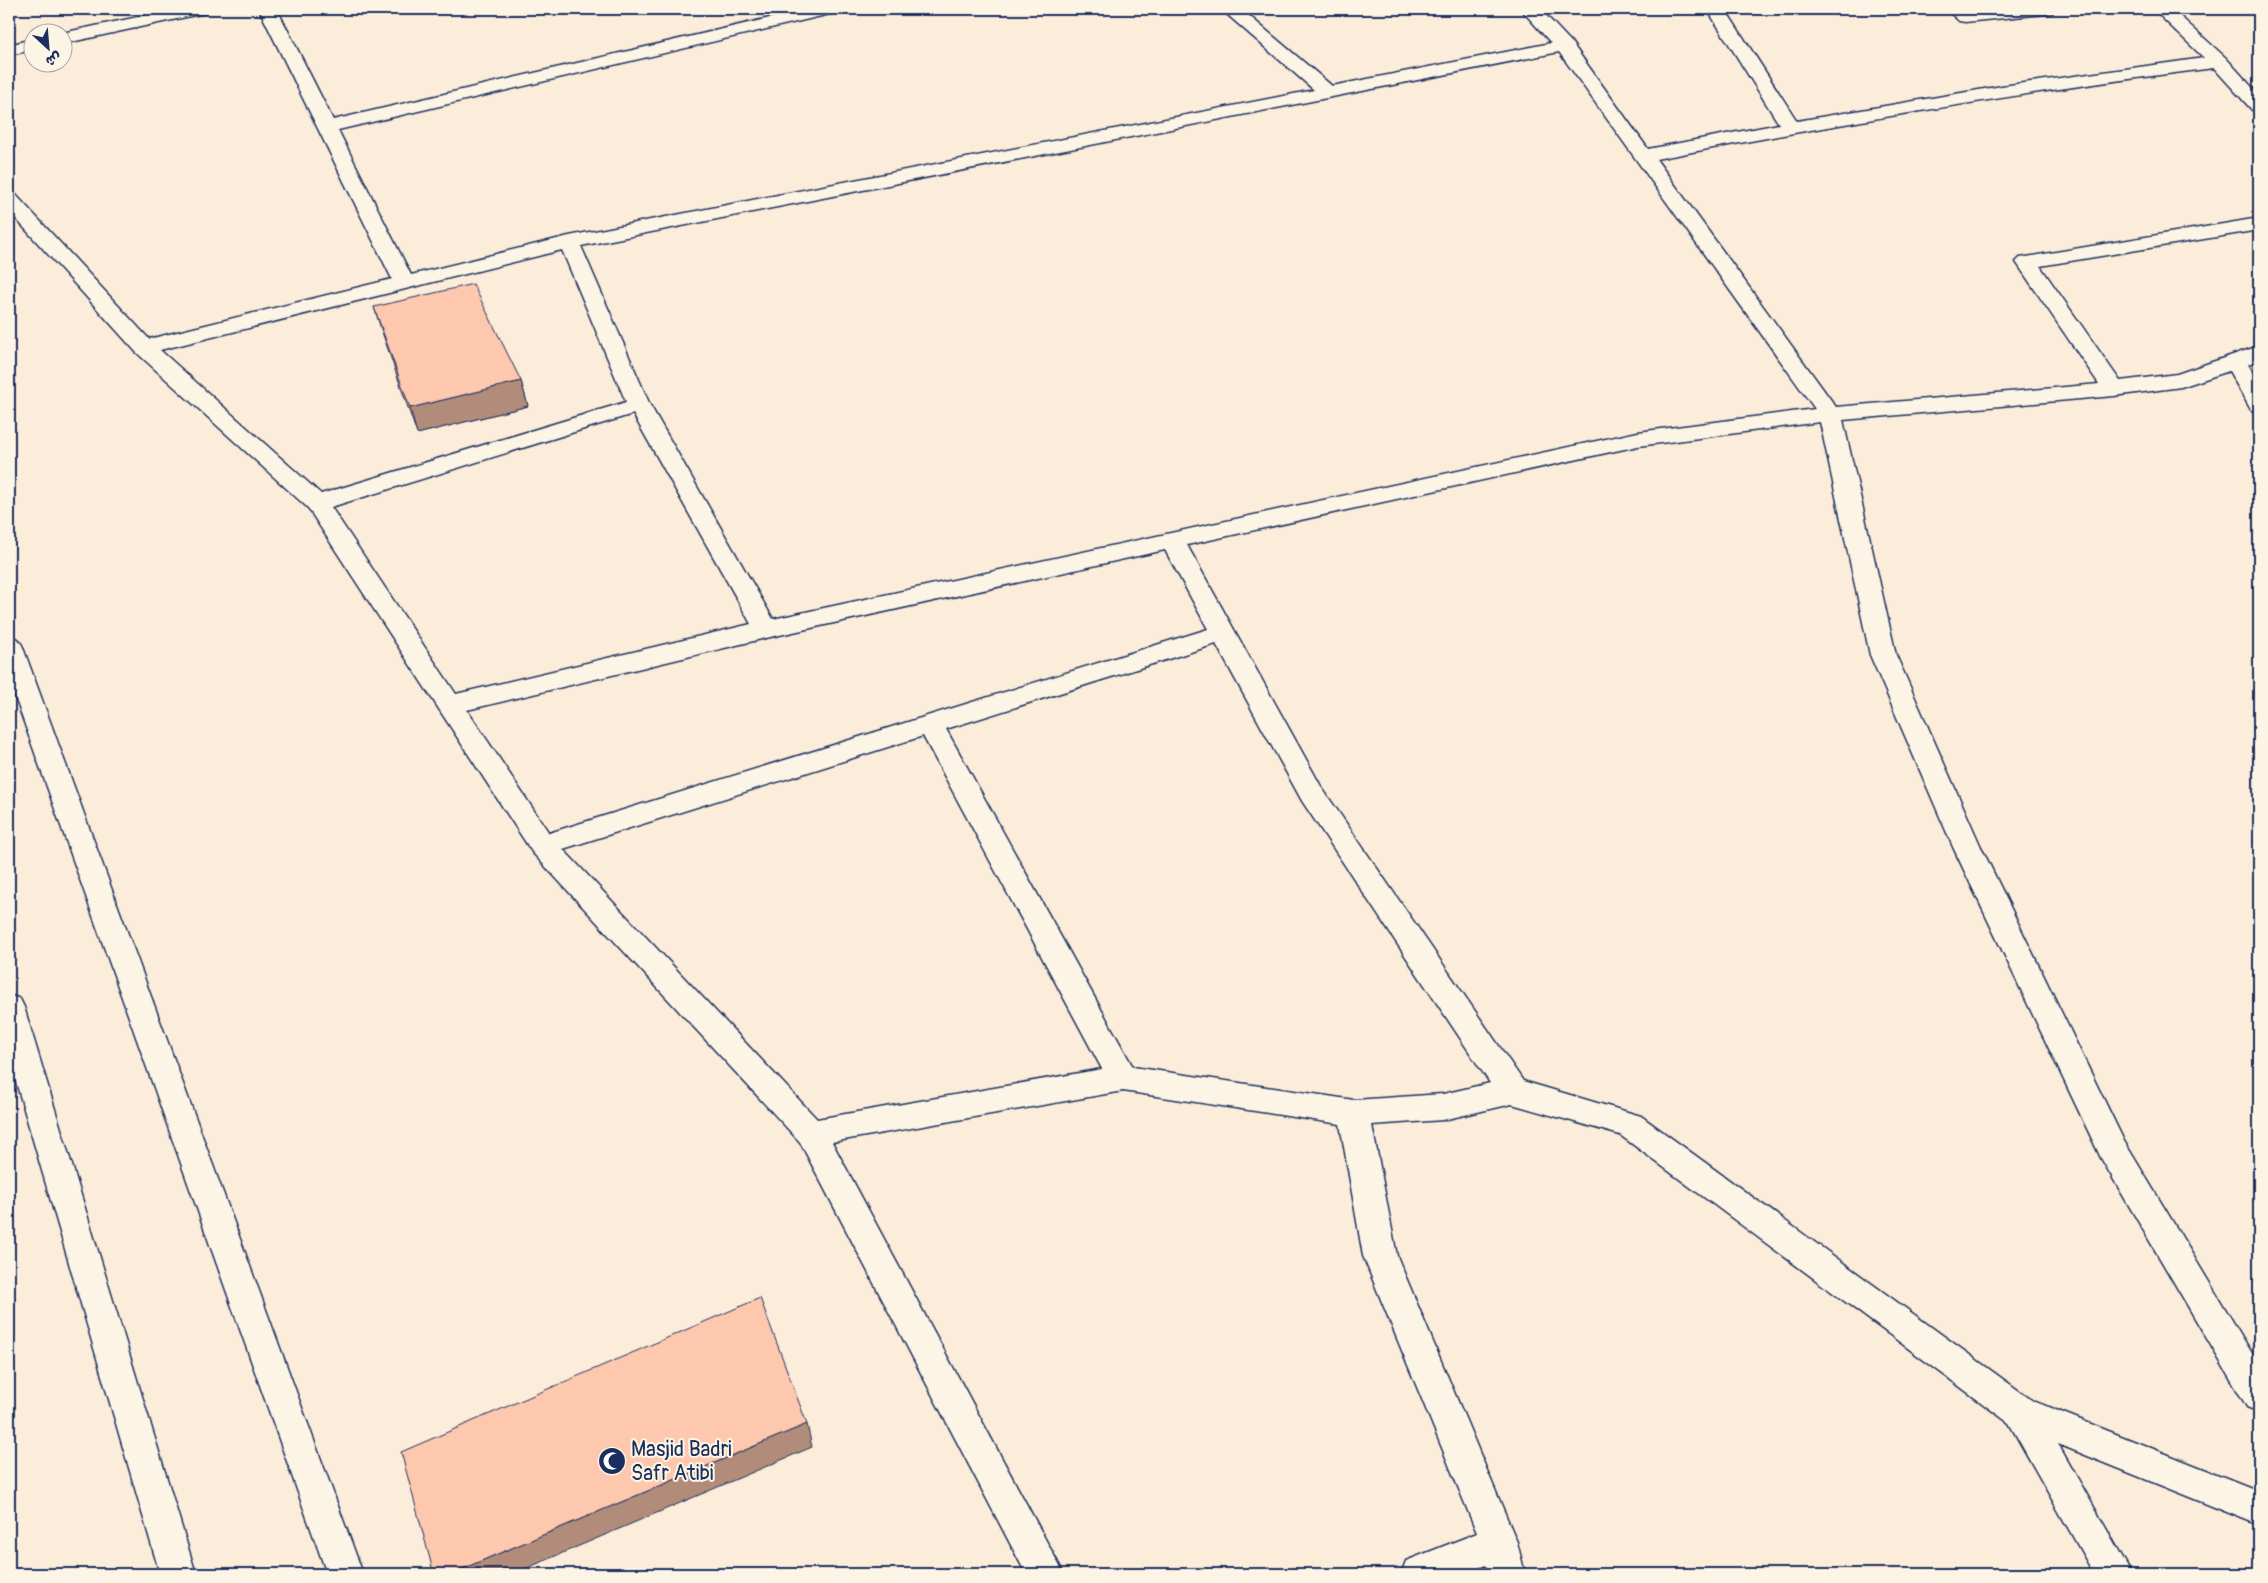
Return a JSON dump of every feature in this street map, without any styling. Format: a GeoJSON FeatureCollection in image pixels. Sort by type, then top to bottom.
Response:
{"type":"FeatureCollection","features":[{"type":"Feature","properties":{"kind":"street"},"geometry":{"type":"LineString","coordinates":[[72,37],[200,9]]}},
{"type":"Feature","properties":{"kind":"street"},"geometry":{"type":"LineString","coordinates":[[268,9],[405,283]]}},
{"type":"Feature","properties":{"kind":"street"},"geometry":{"type":"LineString","coordinates":[[326,127],[830,9]]}},
{"type":"Feature","properties":{"kind":"street"},"geometry":{"type":"LineString","coordinates":[[1230,9],[1328,92]]}},
{"type":"Feature","properties":{"kind":"street"},"geometry":{"type":"LineString","coordinates":[[1530,9],[1564,46],[1830,414],[1883,655],[1967,847],[2112,1148],[2259,1396]]}},
{"type":"Feature","properties":{"kind":"street"},"geometry":{"type":"LineString","coordinates":[[1716,9],[1791,126]]}},
{"type":"Feature","properties":{"kind":"street"},"geometry":{"type":"LineString","coordinates":[[1955,9],[1965,17],[2046,9]]}},
{"type":"Feature","properties":{"kind":"street"},"geometry":{"type":"LineString","coordinates":[[2162,9],[2219,62],[2259,106]]}},
{"type":"Feature","properties":{"kind":"street"},"geometry":{"type":"LineString","coordinates":[[144,347],[569,242],[1564,46]]}},
{"type":"Feature","properties":{"kind":"street"},"geometry":{"type":"LineString","coordinates":[[9,50],[22,47]]}},
{"type":"Feature","properties":{"kind":"street"},"geometry":{"type":"LineString","coordinates":[[1642,156],[1791,126],[2097,76],[2219,62]]}},
{"type":"Feature","properties":{"kind":"street"},"geometry":{"type":"LineString","coordinates":[[9,199],[144,347],[317,504],[542,845],[810,1133],[1046,1574]]}},
{"type":"Feature","properties":{"kind":"street"},"geometry":{"type":"LineString","coordinates":[[2114,389],[2027,262],[2259,224]]}},
{"type":"Feature","properties":{"kind":"street"},"geometry":{"type":"LineString","coordinates":[[569,242],[639,406],[766,629]]}},
{"type":"Feature","properties":{"kind":"street"},"geometry":{"type":"LineString","coordinates":[[449,705],[766,629],[1638,439],[1830,414],[2114,389],[2180,380],[2259,353]]}},
{"type":"Feature","properties":{"kind":"street"},"geometry":{"type":"LineString","coordinates":[[2235,361],[2259,406]]}},
{"type":"Feature","properties":{"kind":"street"},"geometry":{"type":"LineString","coordinates":[[317,504],[639,406]]}},
{"type":"Feature","properties":{"kind":"street"},"geometry":{"type":"LineString","coordinates":[[1172,541],[1312,794],[1512,1091]]}},
{"type":"Feature","properties":{"kind":"street"},"geometry":{"type":"LineString","coordinates":[[542,845],[931,726],[1223,633]]}},
{"type":"Feature","properties":{"kind":"street"},"geometry":{"type":"LineString","coordinates":[[9,645],[345,1574]]}},
{"type":"Feature","properties":{"kind":"street"},"geometry":{"type":"LineString","coordinates":[[931,726],[1123,1078]]}},
{"type":"Feature","properties":{"kind":"street"},"geometry":{"type":"LineString","coordinates":[[9,1007],[178,1574]]}},
{"type":"Feature","properties":{"kind":"street"},"geometry":{"type":"LineString","coordinates":[[810,1133],[1123,1078],[1354,1113],[1443,1107],[1512,1091],[1630,1125],[2021,1412],[2259,1508]]}},
{"type":"Feature","properties":{"kind":"street"},"geometry":{"type":"LineString","coordinates":[[1354,1113],[1380,1256],[1503,1558],[1419,1574]]}},
{"type":"Feature","properties":{"kind":"street"},"geometry":{"type":"LineString","coordinates":[[2021,1412],[2114,1574]]}},
{"type":"Feature","properties":{"kind":"building"},"geometry":{"type":"Polygon","coordinates":[[[473,284],[521,381],[410,408],[374,307],[473,284]]]}},
{"type":"Feature","properties":{"kind":"building","name":"Masjid Badri Safr Atibi"},"geometry":{"type":"Polygon","coordinates":[[[760,1298],[807,1424],[450,1574],[434,1574],[401,1452],[760,1298]]]}},
{"type":"Feature","properties":{"kind":"place","name":"Masjid Badri Safr Atibi"},"geometry":{"type":"Point","coordinates":[612,1461]}}]}
